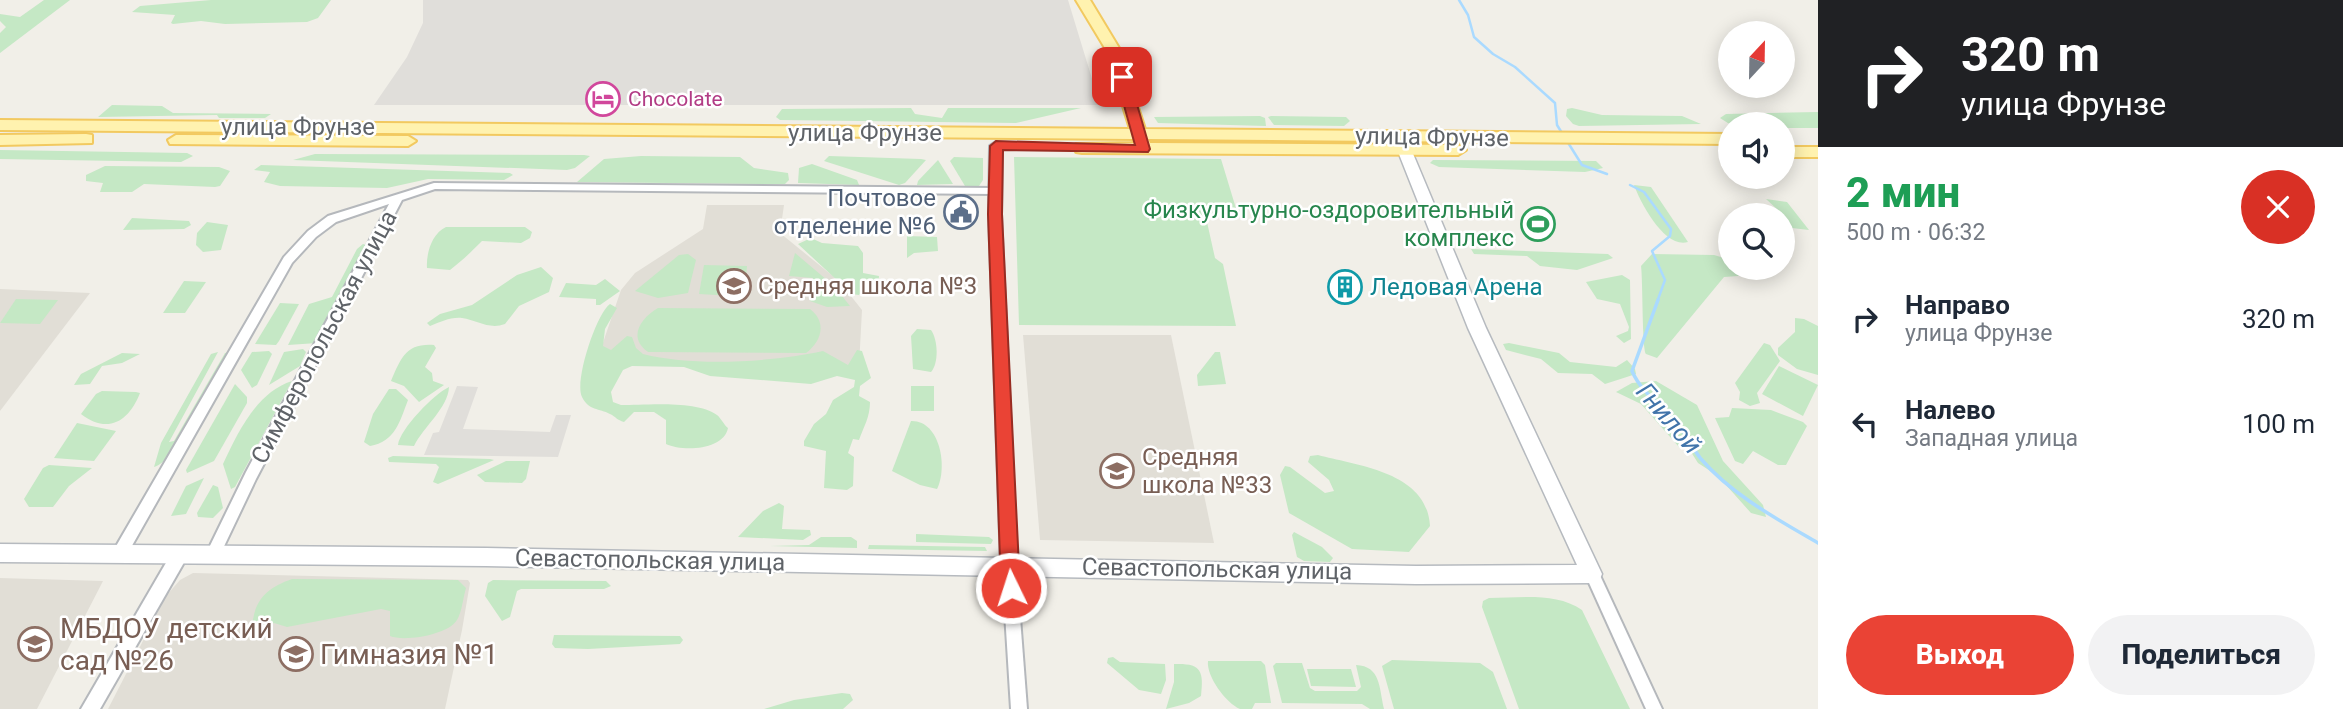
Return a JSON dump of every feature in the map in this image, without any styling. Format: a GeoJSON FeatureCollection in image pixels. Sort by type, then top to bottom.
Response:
{"type":"FeatureCollection","features":[{"type":"Feature","properties":{"kind":"main road"},"geometry":{"type":"LineString","coordinates":[[1083,0],[1112,48],[1142,142]]}},
{"type":"Feature","properties":{"kind":"main road","name":"улица Фрунзе"},"geometry":{"type":"LineString","coordinates":[[0,125],[1142,142],[1581,145],[1718,140]]}},
{"type":"Feature","properties":{"kind":"main road"},"geometry":{"type":"LineString","coordinates":[[1795,139],[1818,139]]}},
{"type":"Feature","properties":{"kind":"main road","name":"улица Фрунзе"},"geometry":{"type":"LineString","coordinates":[[0,140],[997,140]]}},
{"type":"Feature","properties":{"kind":"main road"},"geometry":{"type":"LineString","coordinates":[[1400,142],[1477,328],[1592,574]]}},
{"type":"Feature","properties":{"kind":"main road","name":"улица Фрунзе"},"geometry":{"type":"LineString","coordinates":[[1581,145],[1718,151]]}},
{"type":"Feature","properties":{"kind":"main road"},"geometry":{"type":"LineString","coordinates":[[1795,152],[1818,152]]}},
{"type":"Feature","properties":{"kind":"main road","name":"Севастопольская улица"},"geometry":{"type":"LineString","coordinates":[[0,553],[1009,565],[1416,575],[1592,574]]}},
{"type":"Feature","properties":{"kind":"street"},"geometry":{"type":"LineString","coordinates":[[997,140],[995,191],[1009,565],[1019,709]]}},
{"type":"Feature","properties":{"kind":"street"},"geometry":{"type":"LineString","coordinates":[[397,199],[434,186],[995,191]]}},
{"type":"Feature","properties":{"kind":"street","name":"Симферопольская улица"},"geometry":{"type":"LineString","coordinates":[[120,553],[235,349],[297,249],[332,219],[397,199]]}},
{"type":"Feature","properties":{"kind":"street","name":"Симферопольская улица"},"geometry":{"type":"LineString","coordinates":[[213,554],[251,475],[397,199]]}},
{"type":"Feature","properties":{"kind":"street"},"geometry":{"type":"LineString","coordinates":[[90,709],[180,554]]}},
{"type":"Feature","properties":{"kind":"street"},"geometry":{"type":"LineString","coordinates":[[1592,574],[1654,709]]}},
{"type":"Feature","properties":{"kind":"shaded area"},"geometry":{"type":"Polygon","coordinates":[[[423,0],[1068,0],[1100,105],[374,105],[407,57],[423,23],[423,0]]]}},
{"type":"Feature","properties":{"kind":"shaded area","name":"Средняя школа №3"},"geometry":{"type":"Polygon","coordinates":[[[707,205],[784,205],[780,233],[839,281],[862,310],[859,366],[596,363],[621,290],[635,273],[703,229],[707,205]]]}},
{"type":"Feature","properties":{"kind":"shaded area"},"geometry":{"type":"Polygon","coordinates":[[[0,289],[90,293],[0,411],[0,289]]]}},
{"type":"Feature","properties":{"kind":"shaded area","name":"Средняя школа №33"},"geometry":{"type":"Polygon","coordinates":[[[1023,335],[1171,335],[1214,543],[1040,540],[1023,335]]]}},
{"type":"Feature","properties":{"kind":"shaded area"},"geometry":{"type":"Polygon","coordinates":[[[457,386],[478,387],[463,429],[550,432],[556,415],[571,415],[558,457],[424,455],[433,433],[439,432],[457,386]]]}},
{"type":"Feature","properties":{"kind":"shaded area","name":"Гимназия №1"},"geometry":{"type":"Polygon","coordinates":[[[193,573],[468,580],[470,583],[462,630],[445,709],[108,709],[166,596],[180,580],[193,573]]]}},
{"type":"Feature","properties":{"kind":"shaded area","name":"МБДОУ детский сад №26"},"geometry":{"type":"Polygon","coordinates":[[[0,578],[103,581],[37,709],[0,709],[0,578]]]}},
{"type":"Feature","properties":{"kind":"green space"},"geometry":{"type":"Polygon","coordinates":[[[44,0],[70,0],[0,53],[0,33],[6,27],[0,21],[0,14],[20,17],[44,0]]]}},
{"type":"Feature","properties":{"kind":"green space"},"geometry":{"type":"Polygon","coordinates":[[[211,0],[331,0],[318,18],[307,22],[225,24],[201,21],[173,24],[171,23],[175,15],[132,12],[140,6],[211,0]]]}},
{"type":"Feature","properties":{"kind":"green space"},"geometry":{"type":"Polygon","coordinates":[[[112,105],[162,106],[173,113],[271,114],[265,118],[219,118],[217,115],[98,117],[112,105]]]}},
{"type":"Feature","properties":{"kind":"green space"},"geometry":{"type":"Polygon","coordinates":[[[911,108],[915,114],[942,118],[948,108],[1081,108],[1016,123],[780,120],[776,117],[782,109],[911,108]]]}},
{"type":"Feature","properties":{"kind":"green space"},"geometry":{"type":"Polygon","coordinates":[[[1567,109],[1602,115],[1682,116],[1701,124],[1579,126],[1566,116],[1567,109]]]}},
{"type":"Feature","properties":{"kind":"green space"},"geometry":{"type":"Polygon","coordinates":[[[1795,112],[1818,112],[1818,128],[1795,128],[1795,112]]]}},
{"type":"Feature","properties":{"kind":"green space"},"geometry":{"type":"Polygon","coordinates":[[[1154,117],[1265,118],[1266,126],[1158,123],[1154,117]]]}},
{"type":"Feature","properties":{"kind":"green space"},"geometry":{"type":"Polygon","coordinates":[[[1268,117],[1346,117],[1350,121],[1344,126],[1274,125],[1268,117]]]}},
{"type":"Feature","properties":{"kind":"green space"},"geometry":{"type":"Polygon","coordinates":[[[0,150],[187,153],[193,156],[181,162],[0,159],[0,150]]]}},
{"type":"Feature","properties":{"kind":"green space"},"geometry":{"type":"Polygon","coordinates":[[[315,154],[590,156],[575,168],[567,170],[293,160],[315,154]]]}},
{"type":"Feature","properties":{"kind":"green space"},"geometry":{"type":"Polygon","coordinates":[[[641,156],[740,157],[754,168],[788,173],[789,180],[785,184],[577,182],[604,159],[641,156]]]}},
{"type":"Feature","properties":{"kind":"green space"},"geometry":{"type":"Polygon","coordinates":[[[829,156],[926,160],[905,183],[899,185],[824,161],[829,156]]]}},
{"type":"Feature","properties":{"kind":"green space"},"geometry":{"type":"Polygon","coordinates":[[[954,157],[983,158],[983,180],[979,186],[965,186],[950,161],[954,157]]]}},
{"type":"Feature","properties":{"kind":"green space"},"geometry":{"type":"Polygon","coordinates":[[[1014,157],[1221,159],[1238,215],[1205,213],[1215,258],[1223,264],[1236,326],[1019,325],[1014,157]]]}},
{"type":"Feature","properties":{"kind":"green space"},"geometry":{"type":"Polygon","coordinates":[[[938,160],[953,184],[917,185],[918,181],[938,160]]]}},
{"type":"Feature","properties":{"kind":"green space"},"geometry":{"type":"Polygon","coordinates":[[[1433,160],[1596,161],[1603,168],[1585,172],[1439,167],[1430,163],[1433,160]]]}},
{"type":"Feature","properties":{"kind":"green space"},"geometry":{"type":"Polygon","coordinates":[[[812,164],[857,180],[859,185],[798,183],[799,168],[812,164]]]}},
{"type":"Feature","properties":{"kind":"green space"},"geometry":{"type":"Polygon","coordinates":[[[261,165],[513,175],[504,180],[428,179],[387,188],[280,186],[264,182],[270,172],[254,170],[261,165]]]}},
{"type":"Feature","properties":{"kind":"green space"},"geometry":{"type":"Polygon","coordinates":[[[105,166],[219,167],[230,171],[220,186],[215,187],[144,184],[132,192],[100,192],[103,183],[86,181],[86,175],[105,166]]]}},
{"type":"Feature","properties":{"kind":"green space"},"geometry":{"type":"Polygon","coordinates":[[[1634,185],[1651,187],[1688,242],[1671,239],[1663,232],[1648,213],[1634,185]]]}},
{"type":"Feature","properties":{"kind":"green space"},"geometry":{"type":"Polygon","coordinates":[[[1766,199],[1788,203],[1770,203],[1766,199]]]}},
{"type":"Feature","properties":{"kind":"green space"},"geometry":{"type":"Polygon","coordinates":[[[1795,212],[1809,230],[1795,228],[1795,212]]]}},
{"type":"Feature","properties":{"kind":"green space"},"geometry":{"type":"Polygon","coordinates":[[[132,218],[189,221],[191,225],[184,229],[123,230],[132,218]]]}},
{"type":"Feature","properties":{"kind":"green space"},"geometry":{"type":"Polygon","coordinates":[[[207,222],[228,225],[221,250],[203,252],[196,245],[197,233],[207,222]]]}},
{"type":"Feature","properties":{"kind":"green space"},"geometry":{"type":"Polygon","coordinates":[[[446,227],[525,227],[532,232],[530,238],[521,243],[482,241],[450,270],[427,268],[430,245],[446,227]]]}},
{"type":"Feature","properties":{"kind":"green space"},"geometry":{"type":"Polygon","coordinates":[[[907,236],[937,237],[938,251],[914,253],[907,258],[907,236]]]}},
{"type":"Feature","properties":{"kind":"green space"},"geometry":{"type":"Polygon","coordinates":[[[811,238],[822,243],[858,246],[863,253],[863,273],[879,276],[878,287],[864,288],[859,295],[852,294],[798,244],[811,238]]]}},
{"type":"Feature","properties":{"kind":"green space"},"geometry":{"type":"Polygon","coordinates":[[[363,244],[369,246],[317,343],[288,345],[309,304],[332,297],[357,249],[363,244]]]}},
{"type":"Feature","properties":{"kind":"green space"},"geometry":{"type":"Polygon","coordinates":[[[1471,249],[1608,254],[1613,258],[1577,270],[1540,266],[1527,256],[1474,254],[1471,249]]]}},
{"type":"Feature","properties":{"kind":"green space"},"geometry":{"type":"Polygon","coordinates":[[[795,253],[834,286],[850,306],[827,307],[810,301],[813,278],[789,276],[795,253]]]}},
{"type":"Feature","properties":{"kind":"green space"},"geometry":{"type":"Polygon","coordinates":[[[688,254],[696,260],[688,293],[658,298],[635,291],[679,255],[688,254]]]}},
{"type":"Feature","properties":{"kind":"green space"},"geometry":{"type":"Polygon","coordinates":[[[1652,254],[1718,256],[1718,280],[1722,280],[1657,358],[1646,354],[1645,349],[1641,266],[1652,254]]]}},
{"type":"Feature","properties":{"kind":"green space"},"geometry":{"type":"Polygon","coordinates":[[[704,265],[747,266],[745,289],[733,296],[699,294],[704,265]]]}},
{"type":"Feature","properties":{"kind":"green space"},"geometry":{"type":"Polygon","coordinates":[[[541,267],[553,278],[549,292],[519,306],[505,324],[488,325],[458,318],[430,326],[427,323],[440,314],[472,305],[517,275],[541,267]]]}},
{"type":"Feature","properties":{"kind":"green space"},"geometry":{"type":"Polygon","coordinates":[[[1622,275],[1630,280],[1631,339],[1624,343],[1616,336],[1628,331],[1629,327],[1620,304],[1597,299],[1586,282],[1622,275]]]}},
{"type":"Feature","properties":{"kind":"green space"},"geometry":{"type":"Polygon","coordinates":[[[605,279],[620,291],[600,305],[596,305],[596,299],[559,297],[566,283],[596,285],[605,279]]]}},
{"type":"Feature","properties":{"kind":"green space"},"geometry":{"type":"Polygon","coordinates":[[[184,281],[206,282],[185,313],[163,313],[184,281]]]}},
{"type":"Feature","properties":{"kind":"green space"},"geometry":{"type":"Polygon","coordinates":[[[16,299],[58,300],[40,324],[0,323],[16,299]]]}},
{"type":"Feature","properties":{"kind":"green space"},"geometry":{"type":"Polygon","coordinates":[[[280,303],[299,304],[276,345],[255,344],[280,303]]]}},
{"type":"Feature","properties":{"kind":"green space"},"geometry":{"type":"Polygon","coordinates":[[[610,304],[617,308],[605,329],[603,346],[611,350],[627,336],[632,337],[636,348],[643,354],[685,361],[733,362],[823,351],[848,365],[857,350],[862,351],[871,378],[860,386],[859,396],[870,402],[870,407],[859,440],[853,439],[848,453],[854,457],[853,486],[847,490],[824,488],[826,451],[804,446],[804,441],[814,424],[826,414],[833,400],[854,387],[855,380],[837,376],[811,384],[710,376],[684,367],[632,366],[623,370],[611,392],[613,402],[621,405],[671,404],[697,407],[717,415],[728,428],[719,441],[692,448],[666,444],[666,420],[654,412],[634,412],[624,422],[588,405],[580,389],[584,364],[593,334],[604,310],[610,304]]]}},
{"type":"Feature","properties":{"kind":"green space"},"geometry":{"type":"Polygon","coordinates":[[[658,308],[810,309],[819,320],[820,331],[816,343],[806,353],[648,352],[638,340],[637,334],[646,317],[658,308]]]}},
{"type":"Feature","properties":{"kind":"green space"},"geometry":{"type":"Polygon","coordinates":[[[1795,318],[1818,326],[1818,375],[1797,369],[1778,355],[1778,348],[1795,332],[1795,318]]]}},
{"type":"Feature","properties":{"kind":"green space"},"geometry":{"type":"Polygon","coordinates":[[[917,329],[931,330],[935,340],[937,351],[931,372],[913,369],[911,336],[917,329]]]}},
{"type":"Feature","properties":{"kind":"green space"},"geometry":{"type":"Polygon","coordinates":[[[1764,343],[1770,345],[1780,361],[1757,393],[1760,403],[1750,406],[1739,400],[1740,392],[1735,383],[1764,343]]]}},
{"type":"Feature","properties":{"kind":"green space"},"geometry":{"type":"Polygon","coordinates":[[[1503,344],[1559,353],[1570,362],[1616,367],[1627,360],[1636,374],[1605,384],[1592,374],[1558,373],[1541,359],[1506,350],[1503,344]]]}},
{"type":"Feature","properties":{"kind":"green space"},"geometry":{"type":"Polygon","coordinates":[[[434,345],[436,348],[425,367],[432,373],[433,381],[444,385],[419,402],[404,386],[391,381],[402,359],[411,349],[434,345]]]}},
{"type":"Feature","properties":{"kind":"green space"},"geometry":{"type":"Polygon","coordinates":[[[303,349],[306,352],[300,366],[269,385],[284,352],[303,349]]]}},
{"type":"Feature","properties":{"kind":"green space"},"geometry":{"type":"Polygon","coordinates":[[[269,351],[272,354],[257,385],[252,388],[241,370],[252,352],[269,351]]]}},
{"type":"Feature","properties":{"kind":"green space"},"geometry":{"type":"Polygon","coordinates":[[[218,352],[169,442],[174,441],[225,353],[230,352],[186,434],[175,450],[154,467],[161,443],[211,354],[218,352]]]}},
{"type":"Feature","properties":{"kind":"green space"},"geometry":{"type":"Polygon","coordinates":[[[1215,352],[1220,352],[1226,384],[1198,386],[1197,375],[1215,352]]]}},
{"type":"Feature","properties":{"kind":"green space"},"geometry":{"type":"Polygon","coordinates":[[[122,353],[140,354],[122,363],[102,366],[90,384],[74,385],[81,374],[122,353]]]}},
{"type":"Feature","properties":{"kind":"green space"},"geometry":{"type":"Polygon","coordinates":[[[1779,366],[1818,385],[1803,416],[1762,394],[1779,366]]]}},
{"type":"Feature","properties":{"kind":"green space"},"geometry":{"type":"Polygon","coordinates":[[[292,381],[235,487],[231,489],[223,464],[235,439],[259,404],[280,386],[292,381]]]}},
{"type":"Feature","properties":{"kind":"green space"},"geometry":{"type":"Polygon","coordinates":[[[1656,381],[1697,405],[1723,461],[1763,505],[1766,517],[1751,513],[1718,476],[1698,463],[1691,452],[1679,447],[1641,404],[1616,392],[1632,383],[1656,381]]]}},
{"type":"Feature","properties":{"kind":"green space"},"geometry":{"type":"Polygon","coordinates":[[[235,384],[247,397],[247,403],[214,461],[187,473],[186,470],[235,384]]]}},
{"type":"Feature","properties":{"kind":"green space"},"geometry":{"type":"Polygon","coordinates":[[[911,386],[934,386],[934,411],[911,411],[911,386]]]}},
{"type":"Feature","properties":{"kind":"green space"},"geometry":{"type":"Polygon","coordinates":[[[449,387],[445,402],[414,446],[398,445],[405,430],[419,413],[449,387]]]}},
{"type":"Feature","properties":{"kind":"green space"},"geometry":{"type":"Polygon","coordinates":[[[389,389],[396,389],[408,400],[391,435],[370,446],[364,442],[373,414],[389,389]]]}},
{"type":"Feature","properties":{"kind":"green space"},"geometry":{"type":"Polygon","coordinates":[[[102,391],[140,393],[124,417],[116,422],[100,424],[81,414],[96,394],[102,391]]]}},
{"type":"Feature","properties":{"kind":"green space"},"geometry":{"type":"Polygon","coordinates":[[[1732,408],[1771,410],[1807,426],[1786,465],[1778,465],[1753,451],[1743,464],[1735,461],[1715,418],[1729,417],[1732,408]]]}},
{"type":"Feature","properties":{"kind":"green space"},"geometry":{"type":"Polygon","coordinates":[[[911,421],[929,428],[939,446],[942,469],[937,489],[920,485],[892,471],[911,421]]]}},
{"type":"Feature","properties":{"kind":"green space"},"geometry":{"type":"Polygon","coordinates":[[[77,423],[116,431],[94,461],[54,458],[77,423]]]}},
{"type":"Feature","properties":{"kind":"green space"},"geometry":{"type":"Polygon","coordinates":[[[1318,455],[1388,474],[1417,494],[1426,508],[1430,526],[1409,552],[1352,549],[1289,513],[1280,475],[1285,466],[1325,493],[1334,491],[1329,480],[1308,462],[1310,456],[1318,455]]]}},
{"type":"Feature","properties":{"kind":"green space"},"geometry":{"type":"Polygon","coordinates":[[[388,458],[494,460],[438,484],[433,482],[439,467],[436,464],[389,462],[388,458]]]}},
{"type":"Feature","properties":{"kind":"green space"},"geometry":{"type":"Polygon","coordinates":[[[506,461],[530,461],[526,479],[522,483],[485,482],[477,475],[506,461]]]}},
{"type":"Feature","properties":{"kind":"green space"},"geometry":{"type":"Polygon","coordinates":[[[49,465],[92,468],[69,486],[53,507],[29,507],[24,499],[43,468],[49,465]]]}},
{"type":"Feature","properties":{"kind":"green space"},"geometry":{"type":"Polygon","coordinates":[[[204,478],[186,514],[171,516],[186,486],[204,478]]]}},
{"type":"Feature","properties":{"kind":"green space"},"geometry":{"type":"Polygon","coordinates":[[[213,485],[218,487],[223,508],[213,518],[198,517],[197,513],[213,485]]]}},
{"type":"Feature","properties":{"kind":"green space"},"geometry":{"type":"Polygon","coordinates":[[[779,503],[784,506],[782,529],[810,530],[811,535],[803,540],[738,537],[763,511],[779,503]]]}},
{"type":"Feature","properties":{"kind":"green space"},"geometry":{"type":"Polygon","coordinates":[[[1294,532],[1322,547],[1333,558],[1330,562],[1304,561],[1297,557],[1292,535],[1294,532]]]}},
{"type":"Feature","properties":{"kind":"green space"},"geometry":{"type":"Polygon","coordinates":[[[916,534],[989,537],[993,540],[991,544],[916,542],[916,534]]]}},
{"type":"Feature","properties":{"kind":"green space"},"geometry":{"type":"Polygon","coordinates":[[[821,537],[851,537],[857,541],[857,548],[770,546],[809,545],[821,537]]]}},
{"type":"Feature","properties":{"kind":"green space"},"geometry":{"type":"Polygon","coordinates":[[[869,545],[985,547],[987,551],[868,549],[869,545]]]}},
{"type":"Feature","properties":{"kind":"green space"},"geometry":{"type":"Polygon","coordinates":[[[292,579],[458,580],[466,588],[457,620],[445,630],[425,636],[390,636],[390,611],[381,609],[287,627],[274,623],[265,629],[252,630],[258,603],[268,591],[292,579]]]}},
{"type":"Feature","properties":{"kind":"green space"},"geometry":{"type":"Polygon","coordinates":[[[493,580],[606,581],[611,586],[604,589],[521,589],[517,591],[510,617],[502,621],[485,596],[488,583],[493,580]]]}},
{"type":"Feature","properties":{"kind":"green space"},"geometry":{"type":"Polygon","coordinates":[[[1489,598],[1549,598],[1572,604],[1582,610],[1630,709],[1519,709],[1482,607],[1483,601],[1489,598]]]}},
{"type":"Feature","properties":{"kind":"green space"},"geometry":{"type":"Polygon","coordinates":[[[554,635],[680,636],[683,640],[680,644],[555,648],[552,644],[554,635]]]}},
{"type":"Feature","properties":{"kind":"green space"},"geometry":{"type":"Polygon","coordinates":[[[1113,657],[1120,662],[1165,664],[1166,680],[1161,694],[1139,690],[1107,663],[1108,658],[1113,657]]]}},
{"type":"Feature","properties":{"kind":"green space"},"geometry":{"type":"Polygon","coordinates":[[[1392,660],[1480,663],[1493,672],[1507,709],[1394,709],[1382,666],[1392,660]]]}},
{"type":"Feature","properties":{"kind":"green space"},"geometry":{"type":"Polygon","coordinates":[[[1208,661],[1261,661],[1265,665],[1271,703],[1255,703],[1252,709],[1235,706],[1223,695],[1214,681],[1208,661]]]}},
{"type":"Feature","properties":{"kind":"green space"},"geometry":{"type":"Polygon","coordinates":[[[1276,663],[1302,663],[1310,688],[1315,691],[1357,691],[1361,687],[1356,665],[1364,666],[1375,674],[1378,680],[1384,709],[1370,709],[1362,704],[1282,703],[1273,666],[1276,663]]]}},
{"type":"Feature","properties":{"kind":"green space"},"geometry":{"type":"Polygon","coordinates":[[[1174,664],[1190,665],[1199,670],[1202,680],[1201,696],[1189,703],[1166,709],[1174,682],[1174,664]]]}},
{"type":"Feature","properties":{"kind":"green space"},"geometry":{"type":"Polygon","coordinates":[[[1307,669],[1351,669],[1356,687],[1311,686],[1307,669]]]}},
{"type":"Feature","properties":{"kind":"green space"},"geometry":{"type":"Polygon","coordinates":[[[850,694],[853,700],[843,709],[764,709],[794,700],[850,694]]]}},
{"type":"Feature","properties":{"kind":"waterway","name":"Гнилой"},"geometry":{"type":"LineString","coordinates":[[1459,0],[1468,15],[1474,37],[1493,54],[1515,67],[1555,103],[1557,125],[1582,165],[1607,174]]}},
{"type":"Feature","properties":{"kind":"waterway","name":"Гнилой"},"geometry":{"type":"LineString","coordinates":[[1630,185],[1644,192],[1671,229],[1670,236],[1652,251],[1665,280],[1657,302]]}},
{"type":"Feature","properties":{"kind":"waterway","name":"Гнилой"},"geometry":{"type":"LineString","coordinates":[[1658,300],[1632,371],[1636,379],[1677,423],[1713,472],[1756,505],[1818,543]]}},
{"type":"Feature","properties":{"kind":"place","name":"Chocolate"},"geometry":{"type":"Point","coordinates":[603,99]}},
{"type":"Feature","properties":{"kind":"place","name":"Почтовое отделение №6"},"geometry":{"type":"Point","coordinates":[961,212]}},
{"type":"Feature","properties":{"kind":"place","name":"Физкультурно-оздоровительный комплекс"},"geometry":{"type":"Point","coordinates":[1538,224]}},
{"type":"Feature","properties":{"kind":"place","name":"Средняя школа №3"},"geometry":{"type":"Point","coordinates":[734,286]}},
{"type":"Feature","properties":{"kind":"place","name":"Ледовая Арена"},"geometry":{"type":"Point","coordinates":[1345,287]}},
{"type":"Feature","properties":{"kind":"place","name":"Средняя школа №33"},"geometry":{"type":"Point","coordinates":[1117,471]}},
{"type":"Feature","properties":{"kind":"place","name":"МБДОУ детский сад №26"},"geometry":{"type":"Point","coordinates":[35,644]}},
{"type":"Feature","properties":{"kind":"place","name":"Гимназия №1"},"geometry":{"type":"Point","coordinates":[296,654]}},
{"type":"Feature","properties":{"kind":"route"},"geometry":{"type":"LineString","coordinates":[[1011,588],[995,214],[996,146],[1143,149],[1122,77]]}}]}
